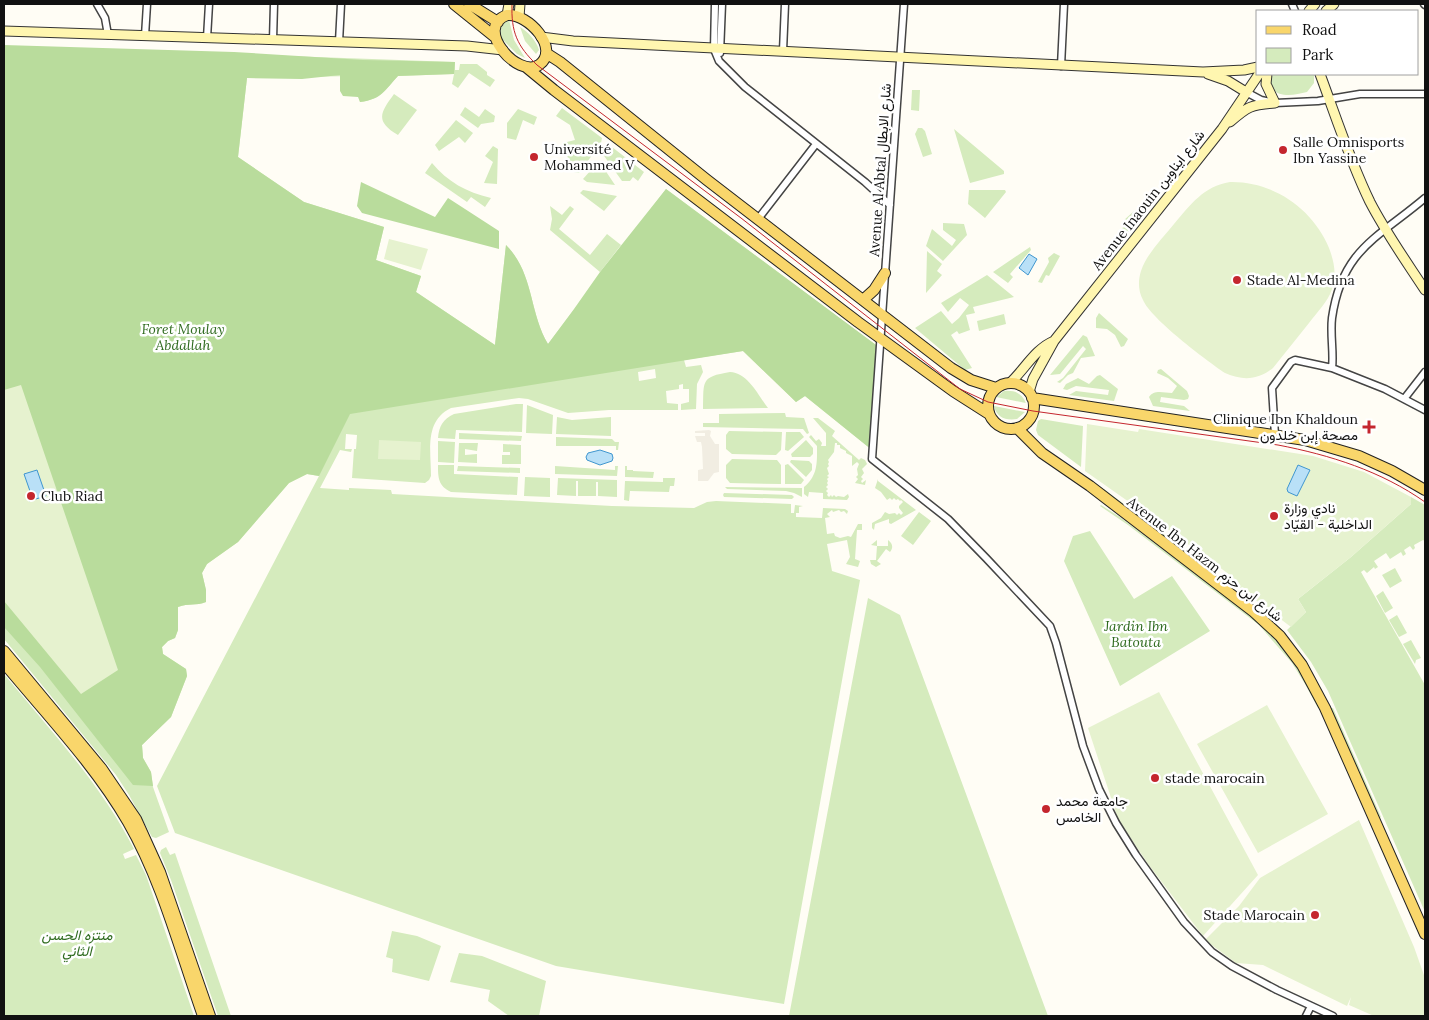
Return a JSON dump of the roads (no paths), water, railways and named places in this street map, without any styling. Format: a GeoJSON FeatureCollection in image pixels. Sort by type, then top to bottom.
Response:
{"type":"FeatureCollection","features":[{"type":"Feature","properties":{"kind":"main road"},"geometry":{"type":"LineString","coordinates":[[454,4],[496,39],[503,50],[516,62],[526,67],[880,338],[953,391],[989,414],[994,422],[1002,427],[1016,428],[1025,423],[1031,416],[1033,407],[1030,395],[1019,384],[1010,383],[996,388],[988,402],[989,414]]}},
{"type":"Feature","properties":{"kind":"main road"},"geometry":{"type":"LineString","coordinates":[[469,4],[498,22]]}},
{"type":"Feature","properties":{"kind":"main road"},"geometry":{"type":"LineString","coordinates":[[496,39],[495,28],[498,22],[507,15],[519,17],[530,23],[544,46],[564,65],[707,180],[958,373],[977,383],[996,388]]}},
{"type":"Feature","properties":{"kind":"main road"},"geometry":{"type":"LineString","coordinates":[[526,67],[534,67],[539,64],[544,46]]}},
{"type":"Feature","properties":{"kind":"main road"},"geometry":{"type":"LineString","coordinates":[[863,300],[874,290],[885,273]]}},
{"type":"Feature","properties":{"kind":"main road"},"geometry":{"type":"LineString","coordinates":[[1030,395],[1317,442],[1360,456],[1392,471],[1425,490]]}},
{"type":"Feature","properties":{"kind":"main road","name":"Avenue Ibn Hazm شارع ابن حزم"},"geometry":{"type":"LineString","coordinates":[[1016,428],[1042,453],[1090,486],[1254,612],[1280,636],[1302,665],[1326,708],[1425,934]]}},
{"type":"Feature","properties":{"kind":"main road"},"geometry":{"type":"LineString","coordinates":[[4,651],[102,769],[136,819],[163,878],[210,1016]]}},
{"type":"Feature","properties":{"kind":"main road"},"geometry":{"type":"LineString","coordinates":[[4,663],[95,773],[128,822],[154,875],[202,1016]]}},
{"type":"Feature","properties":{"kind":"street"},"geometry":{"type":"LineString","coordinates":[[97,4],[105,18],[108,35]]}},
{"type":"Feature","properties":{"kind":"street"},"geometry":{"type":"LineString","coordinates":[[145,36],[147,4]]}},
{"type":"Feature","properties":{"kind":"street"},"geometry":{"type":"LineString","coordinates":[[207,38],[209,4]]}},
{"type":"Feature","properties":{"kind":"street"},"geometry":{"type":"LineString","coordinates":[[273,40],[274,4]]}},
{"type":"Feature","properties":{"kind":"street"},"geometry":{"type":"LineString","coordinates":[[339,42],[341,4]]}},
{"type":"Feature","properties":{"kind":"street"},"geometry":{"type":"LineString","coordinates":[[507,15],[509,4]]}},
{"type":"Feature","properties":{"kind":"street"},"geometry":{"type":"LineString","coordinates":[[519,17],[520,4]]}},
{"type":"Feature","properties":{"kind":"street"},"geometry":{"type":"LineString","coordinates":[[715,4],[719,61],[745,87],[880,194],[890,205]]}},
{"type":"Feature","properties":{"kind":"street"},"geometry":{"type":"LineString","coordinates":[[718,49],[722,4]]}},
{"type":"Feature","properties":{"kind":"street"},"geometry":{"type":"LineString","coordinates":[[783,51],[785,4]]}},
{"type":"Feature","properties":{"kind":"street","name":"Avenue Al Abtal شارع الابطال"},"geometry":{"type":"LineString","coordinates":[[904,4],[872,459],[948,520],[1050,626],[1082,746],[1099,789],[1116,823],[1136,856],[1184,922],[1212,952],[1232,966],[1311,1006]]}},
{"type":"Feature","properties":{"kind":"street"},"geometry":{"type":"LineString","coordinates":[[1062,66],[1064,4]]}},
{"type":"Feature","properties":{"kind":"street"},"geometry":{"type":"LineString","coordinates":[[4,31],[467,46],[503,50]]}},
{"type":"Feature","properties":{"kind":"street"},"geometry":{"type":"LineString","coordinates":[[467,46],[496,39]]}},
{"type":"Feature","properties":{"kind":"street"},"geometry":{"type":"LineString","coordinates":[[544,46],[569,41],[1203,72],[1244,70],[1256,67]]}},
{"type":"Feature","properties":{"kind":"street"},"geometry":{"type":"LineString","coordinates":[[1203,72],[1228,81],[1261,100],[1275,103]]}},
{"type":"Feature","properties":{"kind":"street","name":"Avenue Inaouin شارع ايناوين"},"geometry":{"type":"LineString","coordinates":[[1030,395],[1033,379],[1054,341],[1222,129],[1258,75]]}},
{"type":"Feature","properties":{"kind":"street"},"geometry":{"type":"LineString","coordinates":[[1267,75],[1266,84],[1275,103]]}},
{"type":"Feature","properties":{"kind":"street"},"geometry":{"type":"LineString","coordinates":[[1320,75],[1357,174],[1385,229],[1425,290]]}},
{"type":"Feature","properties":{"kind":"street"},"geometry":{"type":"LineString","coordinates":[[1222,129],[1246,108],[1257,104],[1329,100],[1360,94],[1425,94]]}},
{"type":"Feature","properties":{"kind":"street"},"geometry":{"type":"LineString","coordinates":[[758,219],[816,144]]}},
{"type":"Feature","properties":{"kind":"street"},"geometry":{"type":"LineString","coordinates":[[1332,368],[1332,320],[1337,294],[1352,261],[1375,236],[1425,198]]}},
{"type":"Feature","properties":{"kind":"street","name":"Avenue Inaouin شارع ايناوين"},"geometry":{"type":"LineString","coordinates":[[1010,383],[1022,372],[1039,350],[1054,341]]}},
{"type":"Feature","properties":{"kind":"street"},"geometry":{"type":"LineString","coordinates":[[1275,434],[1272,388],[1291,362],[1298,360],[1332,368],[1404,398],[1425,410]]}},
{"type":"Feature","properties":{"kind":"street"},"geometry":{"type":"LineString","coordinates":[[1404,398],[1425,372]]}},
{"type":"Feature","properties":{"kind":"street"},"geometry":{"type":"LineString","coordinates":[[1306,1016],[1311,1006],[1333,1016]]}},
{"type":"Feature","properties":{"kind":"water"},"geometry":{"type":"Polygon","coordinates":[[[1029,254],[1037,259],[1028,275],[1019,268],[1029,254]]]}},
{"type":"Feature","properties":{"kind":"water"},"geometry":{"type":"Polygon","coordinates":[[[600,450],[612,454],[612,461],[600,465],[587,460],[588,453],[600,450]]]}},
{"type":"Feature","properties":{"kind":"water"},"geometry":{"type":"Polygon","coordinates":[[[1298,465],[1310,470],[1297,496],[1288,492],[1287,489],[1298,465]]]}},
{"type":"Feature","properties":{"kind":"water"},"geometry":{"type":"Polygon","coordinates":[[[37,470],[46,496],[29,501],[27,496],[31,494],[24,474],[37,470]]]}},
{"type":"Feature","properties":{"kind":"tram line"},"geometry":{"type":"LineString","coordinates":[[512,4],[514,31],[520,45],[537,65],[741,218],[960,389],[988,402],[1033,411],[1297,449],[1336,459],[1373,473],[1391,481],[1425,502]]}},
{"type":"Feature","properties":{"kind":"place","name":"Salle Omnisports Ibn Yassine"},"geometry":{"type":"Point","coordinates":[1283,150]}},
{"type":"Feature","properties":{"kind":"place","name":"Université Mohammed V"},"geometry":{"type":"Point","coordinates":[534,157]}},
{"type":"Feature","properties":{"kind":"place","name":"Stade Al-Medina"},"geometry":{"type":"Point","coordinates":[1237,280]}},
{"type":"Feature","properties":{"kind":"place","name":"Clinique Ibn Khaldoun مصحة إبن خلدون"},"geometry":{"type":"Point","coordinates":[1369,427]}},
{"type":"Feature","properties":{"kind":"place","name":"Club Riad"},"geometry":{"type":"Point","coordinates":[31,496]}},
{"type":"Feature","properties":{"kind":"place","name":"نادي وزارة الداخلية - القيّاد"},"geometry":{"type":"Point","coordinates":[1274,516]}},
{"type":"Feature","properties":{"kind":"place","name":"stade marocain"},"geometry":{"type":"Point","coordinates":[1155,778]}},
{"type":"Feature","properties":{"kind":"place","name":"جامعة محمد الخامس"},"geometry":{"type":"Point","coordinates":[1046,809]}},
{"type":"Feature","properties":{"kind":"place","name":"Stade Marocain"},"geometry":{"type":"Point","coordinates":[1315,915]}},
{"type":"Feature","properties":{"kind":"park label","name":"Foret Moulay Abdallah"},"geometry":{"type":"Point","coordinates":[183,338]}},
{"type":"Feature","properties":{"kind":"park label","name":"Jardin Ibn Batouta"},"geometry":{"type":"Point","coordinates":[1136,634]}},
{"type":"Feature","properties":{"kind":"park label","name":"منتزه الحسن الثاني"},"geometry":{"type":"Point","coordinates":[77,944]}}]}
